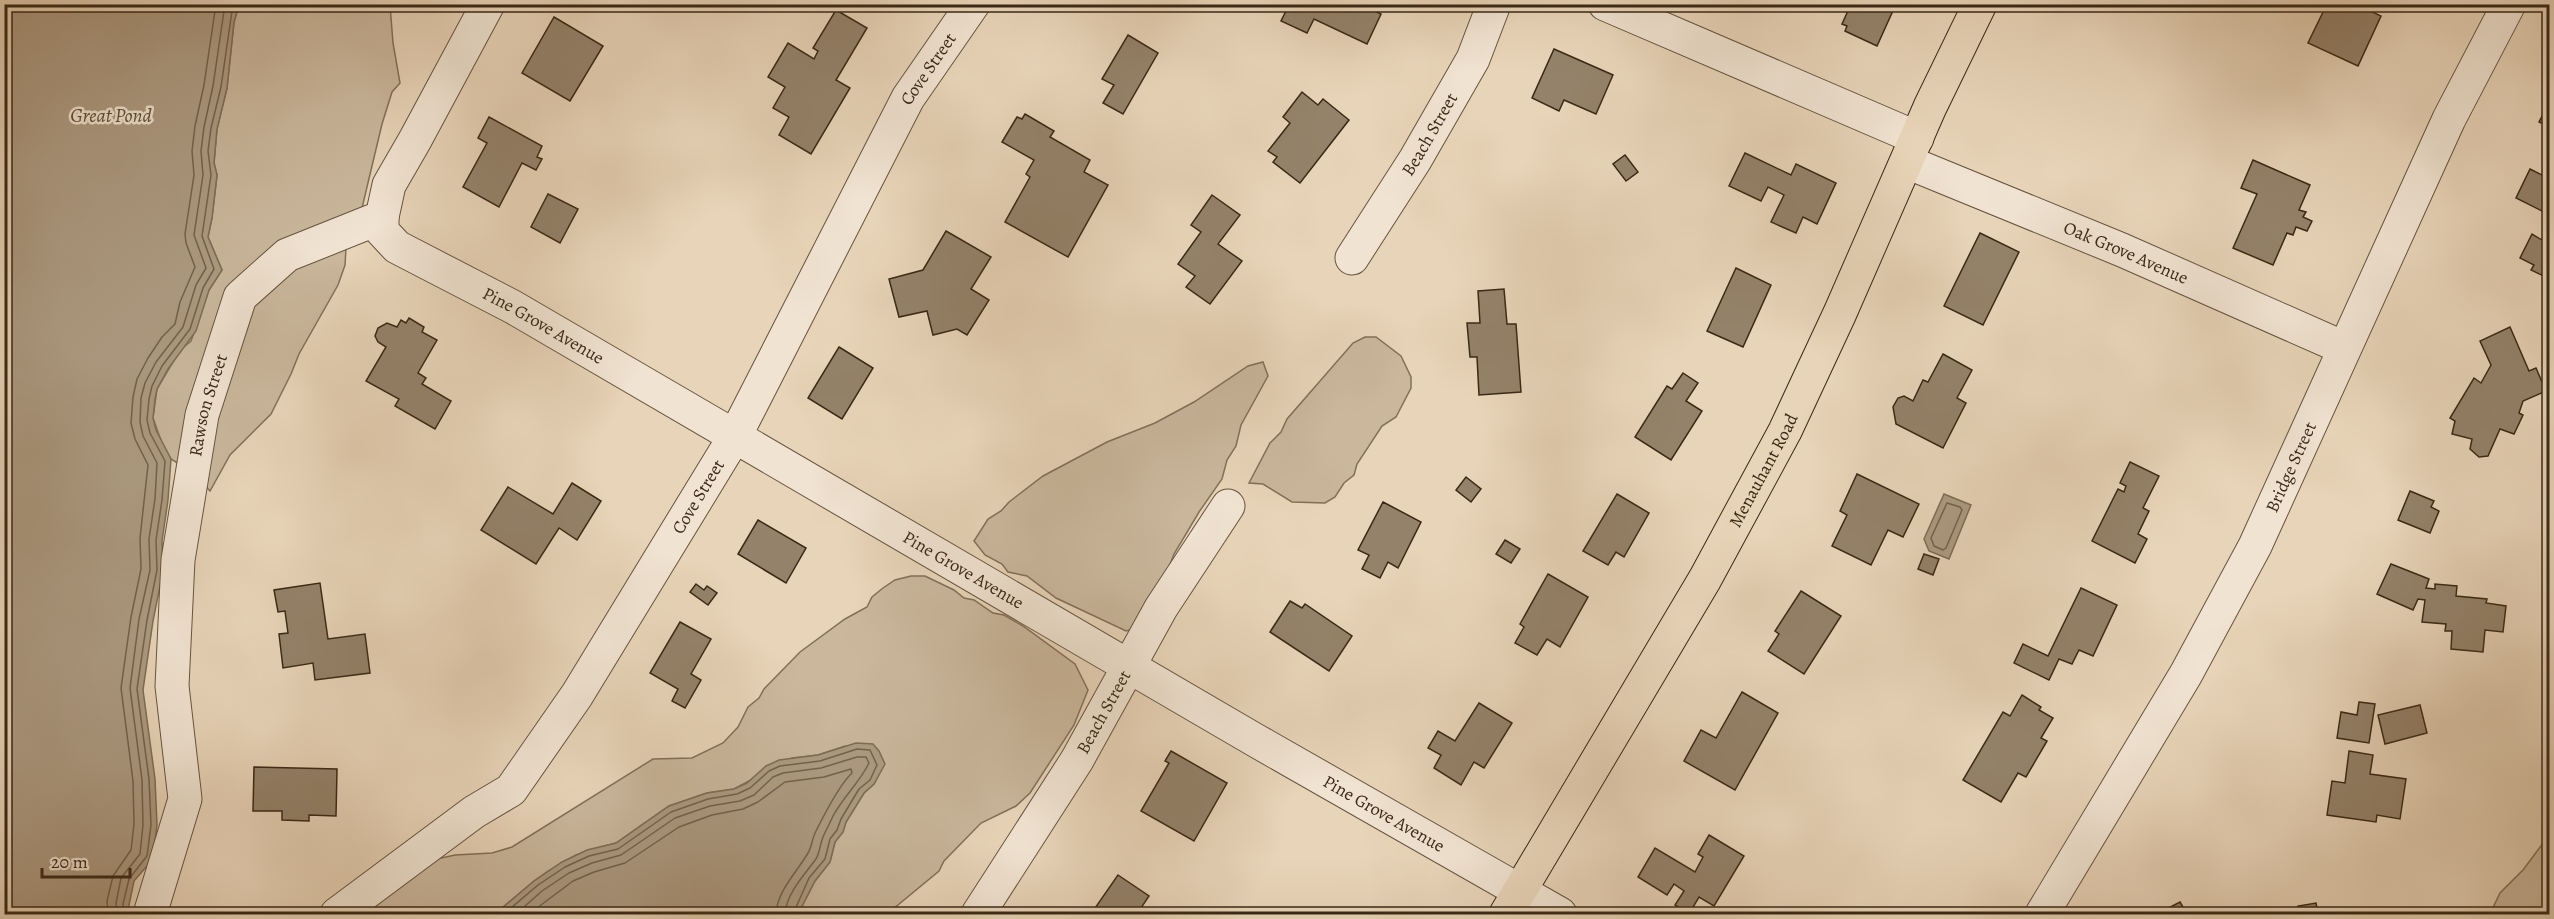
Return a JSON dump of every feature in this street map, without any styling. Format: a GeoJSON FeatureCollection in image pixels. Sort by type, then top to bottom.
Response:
{"type":"FeatureCollection","features":[{"type":"Feature","properties":{"kind":"main road","name":"Menauhant Road"},"geometry":{"type":"LineString","coordinates":[[1514,903],[1705,579],[1785,431],[1980,4]]}},
{"type":"Feature","properties":{"kind":"street"},"geometry":{"type":"LineString","coordinates":[[381,217],[389,185],[416,140],[488,4]]}},
{"type":"Feature","properties":{"kind":"street","name":"Cove Street"},"geometry":{"type":"LineString","coordinates":[[337,915],[474,812],[511,790],[577,695],[735,436],[908,98],[973,4]]}},
{"type":"Feature","properties":{"kind":"street","name":"Beach Street"},"geometry":{"type":"LineString","coordinates":[[1352,258],[1415,160],[1473,59],[1494,4]]}},
{"type":"Feature","properties":{"kind":"street","name":"Oak Grove Avenue"},"geometry":{"type":"LineString","coordinates":[[1605,4],[2122,250],[2344,348]]}},
{"type":"Feature","properties":{"kind":"street","name":"Bridge Street"},"geometry":{"type":"LineString","coordinates":[[2043,915],[2186,674],[2249,556],[2449,119],[2509,4]]}},
{"type":"Feature","properties":{"kind":"street","name":"Pine Grove Avenue"},"geometry":{"type":"LineString","coordinates":[[381,217],[382,231],[397,247],[513,307],[1390,818],[1514,903],[1560,915]]}},
{"type":"Feature","properties":{"kind":"street","name":"Rawson Street"},"geometry":{"type":"LineString","coordinates":[[150,915],[185,799],[172,686],[178,560],[202,415],[240,297],[287,255],[381,217]]}},
{"type":"Feature","properties":{"kind":"street","name":"Beach Street"},"geometry":{"type":"LineString","coordinates":[[978,915],[1077,760],[1161,608],[1228,506]]}},
{"type":"Feature","properties":{"kind":"shaded area"},"geometry":{"type":"Polygon","coordinates":[[[239,5],[390,5],[393,43],[400,83],[392,92],[382,124],[357,229],[346,248],[345,265],[338,285],[299,354],[271,414],[230,455],[210,491],[193,473],[171,459],[163,446],[153,418],[157,389],[180,350],[191,341],[209,290],[222,270],[208,237],[217,175],[214,163],[217,129],[227,88],[234,22],[239,5]]]}},
{"type":"Feature","properties":{"kind":"shaded area"},"geometry":{"type":"Polygon","coordinates":[[[1365,337],[1376,337],[1401,356],[1411,377],[1411,388],[1396,417],[1382,426],[1357,464],[1354,475],[1344,483],[1335,497],[1325,503],[1292,502],[1263,484],[1249,483],[1270,443],[1281,432],[1287,419],[1353,343],[1365,337]]]}},
{"type":"Feature","properties":{"kind":"shaded area"},"geometry":{"type":"Polygon","coordinates":[[[1263,362],[1268,376],[1241,425],[1236,446],[1227,460],[1222,479],[1174,554],[1166,575],[1137,628],[1126,631],[1056,598],[1027,576],[1008,572],[1002,564],[985,555],[974,541],[988,519],[1043,476],[1107,442],[1155,423],[1194,402],[1248,366],[1263,362]]]}},
{"type":"Feature","properties":{"kind":"shaded area"},"geometry":{"type":"Polygon","coordinates":[[[911,576],[925,576],[954,590],[964,598],[974,600],[993,613],[1004,615],[1023,626],[1075,664],[1088,690],[1074,725],[1030,793],[1016,806],[981,823],[944,861],[939,871],[887,914],[798,914],[815,881],[830,862],[835,842],[843,832],[846,822],[864,793],[874,784],[884,764],[845,746],[818,755],[792,758],[734,789],[707,793],[669,806],[616,843],[576,855],[547,872],[495,914],[328,914],[432,860],[455,855],[492,853],[512,847],[653,759],[692,758],[723,743],[738,727],[748,707],[759,698],[764,689],[800,652],[845,619],[867,607],[872,597],[883,588],[895,580],[911,576]]]}},
{"type":"Feature","properties":{"kind":"shaded area"},"geometry":{"type":"Polygon","coordinates":[[[2549,835],[2549,914],[2490,914],[2500,893],[2523,870],[2549,835]]]}},
{"type":"Feature","properties":{"kind":"water","name":"Great Pond"},"geometry":{"type":"Polygon","coordinates":[[[5,5],[239,5],[234,22],[227,88],[217,129],[214,163],[217,175],[208,237],[222,270],[209,290],[196,331],[168,369],[157,389],[155,399],[153,418],[156,430],[171,459],[162,541],[163,571],[143,690],[155,779],[157,825],[153,859],[134,881],[129,905],[130,914],[5,914],[5,5]]]}},
{"type":"Feature","properties":{"kind":"water"},"geometry":{"type":"Polygon","coordinates":[[[1944,494],[1971,505],[1949,559],[1929,551],[1924,539],[1944,494]]]}},
{"type":"Feature","properties":{"kind":"water"},"geometry":{"type":"Polygon","coordinates":[[[856,743],[873,744],[885,764],[874,784],[864,793],[846,822],[843,832],[835,842],[830,862],[815,881],[798,914],[495,914],[534,881],[562,862],[587,850],[616,843],[669,806],[707,793],[734,789],[747,783],[766,766],[779,760],[818,755],[856,743]]]}},
{"type":"Feature","properties":{"kind":"building"},"geometry":{"type":"Polygon","coordinates":[[[1283,4],[1361,4],[1381,14],[1367,44],[1314,19],[1307,33],[1281,21],[1288,7],[1283,4]]]}},
{"type":"Feature","properties":{"kind":"building"},"geometry":{"type":"Polygon","coordinates":[[[1851,4],[1896,4],[1877,46],[1845,31],[1847,26],[1842,24],[1851,4]]]}},
{"type":"Feature","properties":{"kind":"building"},"geometry":{"type":"Polygon","coordinates":[[[2313,4],[2371,4],[2368,10],[2381,16],[2358,66],[2308,43],[2324,10],[2313,4]]]}},
{"type":"Feature","properties":{"kind":"building"},"geometry":{"type":"Polygon","coordinates":[[[836,10],[867,28],[836,80],[850,88],[811,154],[779,135],[789,117],[773,108],[785,87],[768,77],[788,43],[814,59],[818,51],[813,48],[836,10]]]}},
{"type":"Feature","properties":{"kind":"building"},"geometry":{"type":"Polygon","coordinates":[[[554,17],[603,46],[570,101],[522,73],[554,17]]]}},
{"type":"Feature","properties":{"kind":"building"},"geometry":{"type":"Polygon","coordinates":[[[1128,35],[1158,53],[1123,114],[1103,103],[1114,85],[1102,79],[1128,35]]]}},
{"type":"Feature","properties":{"kind":"building"},"geometry":{"type":"Polygon","coordinates":[[[1554,49],[1613,75],[1596,114],[1564,100],[1559,111],[1532,98],[1554,49]]]}},
{"type":"Feature","properties":{"kind":"building"},"geometry":{"type":"Polygon","coordinates":[[[1302,92],[1318,105],[1323,99],[1349,120],[1300,183],[1273,162],[1277,157],[1268,151],[1290,123],[1283,117],[1302,92]]]}},
{"type":"Feature","properties":{"kind":"building"},"geometry":{"type":"Polygon","coordinates":[[[2550,101],[2550,127],[2539,122],[2550,101]]]}},
{"type":"Feature","properties":{"kind":"building"},"geometry":{"type":"Polygon","coordinates":[[[1025,114],[1054,131],[1050,137],[1090,160],[1084,172],[1108,185],[1068,257],[1005,222],[1030,177],[1026,174],[1034,160],[1002,142],[1017,117],[1022,119],[1025,114]]]}},
{"type":"Feature","properties":{"kind":"building"},"geometry":{"type":"Polygon","coordinates":[[[489,117],[542,146],[537,157],[542,159],[536,170],[522,163],[499,207],[463,187],[487,143],[478,138],[489,117]]]}},
{"type":"Feature","properties":{"kind":"building"},"geometry":{"type":"Polygon","coordinates":[[[1745,153],[1791,175],[1796,164],[1836,183],[1817,224],[1803,217],[1796,233],[1771,222],[1784,195],[1768,187],[1761,201],[1729,186],[1745,153]]]}},
{"type":"Feature","properties":{"kind":"building"},"geometry":{"type":"Polygon","coordinates":[[[1625,155],[1638,172],[1626,181],[1613,164],[1625,155]]]}},
{"type":"Feature","properties":{"kind":"building"},"geometry":{"type":"Polygon","coordinates":[[[2253,160],[2310,185],[2299,210],[2306,212],[2303,217],[2312,221],[2307,231],[2296,227],[2293,235],[2287,233],[2273,265],[2233,248],[2257,194],[2241,188],[2253,160]]]}},
{"type":"Feature","properties":{"kind":"building"},"geometry":{"type":"Polygon","coordinates":[[[2530,169],[2550,179],[2550,215],[2516,198],[2530,169]]]}},
{"type":"Feature","properties":{"kind":"building"},"geometry":{"type":"Polygon","coordinates":[[[548,194],[578,209],[560,243],[531,227],[548,194]]]}},
{"type":"Feature","properties":{"kind":"building"},"geometry":{"type":"Polygon","coordinates":[[[1212,195],[1240,215],[1218,244],[1242,261],[1210,304],[1186,287],[1195,276],[1178,264],[1201,232],[1191,225],[1212,195]]]}},
{"type":"Feature","properties":{"kind":"building"},"geometry":{"type":"Polygon","coordinates":[[[2550,225],[2550,279],[2531,270],[2534,265],[2520,258],[2532,234],[2542,240],[2550,225]]]}},
{"type":"Feature","properties":{"kind":"building"},"geometry":{"type":"Polygon","coordinates":[[[946,231],[991,257],[971,289],[989,300],[967,335],[957,329],[933,335],[927,311],[899,317],[889,279],[923,270],[946,231]]]}},
{"type":"Feature","properties":{"kind":"building"},"geometry":{"type":"Polygon","coordinates":[[[1980,233],[2019,252],[1983,325],[1944,306],[1980,233]]]}},
{"type":"Feature","properties":{"kind":"building"},"geometry":{"type":"Polygon","coordinates":[[[1736,268],[1771,285],[1743,347],[1707,331],[1736,268]]]}},
{"type":"Feature","properties":{"kind":"building"},"geometry":{"type":"Polygon","coordinates":[[[1504,289],[1507,324],[1516,324],[1521,392],[1479,395],[1477,357],[1470,357],[1467,323],[1480,323],[1478,291],[1504,289]]]}},
{"type":"Feature","properties":{"kind":"building"},"geometry":{"type":"Polygon","coordinates":[[[409,318],[424,327],[422,332],[437,340],[418,373],[426,378],[422,384],[451,401],[435,429],[395,406],[399,399],[366,381],[386,347],[378,342],[375,336],[378,328],[387,323],[397,327],[401,320],[406,323],[409,318]]]}},
{"type":"Feature","properties":{"kind":"building"},"geometry":{"type":"Polygon","coordinates":[[[2510,327],[2529,371],[2536,368],[2546,391],[2523,401],[2519,413],[2523,415],[2514,434],[2500,429],[2488,456],[2479,457],[2470,449],[2472,439],[2452,434],[2455,421],[2450,418],[2474,378],[2481,383],[2491,365],[2480,341],[2510,327]]]}},
{"type":"Feature","properties":{"kind":"building"},"geometry":{"type":"Polygon","coordinates":[[[839,347],[873,368],[842,419],[808,398],[839,347]]]}},
{"type":"Feature","properties":{"kind":"building"},"geometry":{"type":"Polygon","coordinates":[[[1943,354],[1972,370],[1957,398],[1966,403],[1943,448],[1896,424],[1893,407],[1898,398],[1904,396],[1913,401],[1923,380],[1928,382],[1943,354]]]}},
{"type":"Feature","properties":{"kind":"building"},"geometry":{"type":"Polygon","coordinates":[[[1683,373],[1698,383],[1686,401],[1702,411],[1671,460],[1635,437],[1667,386],[1672,389],[1683,373]]]}},
{"type":"Feature","properties":{"kind":"building"},"geometry":{"type":"Polygon","coordinates":[[[2130,462],[2159,476],[2143,508],[2149,511],[2138,534],[2147,539],[2135,563],[2092,541],[2118,489],[2124,492],[2126,486],[2120,483],[2130,462]]]}},
{"type":"Feature","properties":{"kind":"building"},"geometry":{"type":"Polygon","coordinates":[[[1857,474],[1919,504],[1903,537],[1888,530],[1871,565],[1832,546],[1847,515],[1840,511],[1857,474]]]}},
{"type":"Feature","properties":{"kind":"building"},"geometry":{"type":"Polygon","coordinates":[[[1466,477],[1481,489],[1471,502],[1456,490],[1466,477]]]}},
{"type":"Feature","properties":{"kind":"building"},"geometry":{"type":"Polygon","coordinates":[[[572,483],[601,501],[577,540],[559,528],[536,564],[481,530],[508,487],[553,514],[572,483]]]}},
{"type":"Feature","properties":{"kind":"building"},"geometry":{"type":"Polygon","coordinates":[[[2410,491],[2434,501],[2431,507],[2439,511],[2430,533],[2398,520],[2410,491]]]}},
{"type":"Feature","properties":{"kind":"building"},"geometry":{"type":"Polygon","coordinates":[[[1617,494],[1649,513],[1624,557],[1616,552],[1608,565],[1583,551],[1617,494]]]}},
{"type":"Feature","properties":{"kind":"building"},"geometry":{"type":"Polygon","coordinates":[[[1383,502],[1421,522],[1398,568],[1388,562],[1380,578],[1362,569],[1369,555],[1358,550],[1383,502]]]}},
{"type":"Feature","properties":{"kind":"building"},"geometry":{"type":"Polygon","coordinates":[[[758,520],[806,548],[786,583],[738,554],[758,520]]]}},
{"type":"Feature","properties":{"kind":"building"},"geometry":{"type":"Polygon","coordinates":[[[1505,540],[1520,549],[1511,563],[1496,554],[1505,540]]]}},
{"type":"Feature","properties":{"kind":"building"},"geometry":{"type":"Polygon","coordinates":[[[1924,554],[1939,559],[1933,575],[1918,569],[1924,554]]]}},
{"type":"Feature","properties":{"kind":"building"},"geometry":{"type":"Polygon","coordinates":[[[2391,564],[2429,579],[2426,588],[2435,589],[2435,584],[2457,586],[2456,596],[2487,599],[2486,603],[2506,606],[2503,632],[2485,630],[2483,652],[2451,649],[2452,631],[2445,631],[2446,624],[2422,622],[2425,600],[2418,599],[2413,610],[2377,594],[2391,564]]]}},
{"type":"Feature","properties":{"kind":"building"},"geometry":{"type":"Polygon","coordinates":[[[1548,574],[1588,597],[1560,647],[1547,639],[1537,655],[1515,643],[1524,627],[1520,624],[1548,574]]]}},
{"type":"Feature","properties":{"kind":"building"},"geometry":{"type":"Polygon","coordinates":[[[320,583],[328,639],[365,634],[370,673],[315,680],[313,663],[283,668],[279,634],[288,633],[285,611],[278,612],[274,590],[320,583]]]}},
{"type":"Feature","properties":{"kind":"building"},"geometry":{"type":"Polygon","coordinates":[[[696,584],[704,590],[707,586],[717,593],[708,605],[690,592],[696,584]]]}},
{"type":"Feature","properties":{"kind":"building"},"geometry":{"type":"Polygon","coordinates":[[[2081,588],[2117,605],[2093,656],[2079,650],[2072,664],[2059,659],[2049,680],[2014,663],[2023,644],[2048,656],[2081,588]]]}},
{"type":"Feature","properties":{"kind":"building"},"geometry":{"type":"Polygon","coordinates":[[[1801,591],[1841,616],[1804,674],[1768,651],[1779,634],[1775,631],[1801,591]]]}},
{"type":"Feature","properties":{"kind":"building"},"geometry":{"type":"Polygon","coordinates":[[[1290,601],[1302,608],[1305,604],[1352,636],[1329,671],[1270,632],[1290,601]]]}},
{"type":"Feature","properties":{"kind":"building"},"geometry":{"type":"Polygon","coordinates":[[[680,622],[711,639],[691,674],[701,680],[685,708],[672,701],[678,689],[650,673],[680,622]]]}},
{"type":"Feature","properties":{"kind":"building"},"geometry":{"type":"Polygon","coordinates":[[[1742,692],[1778,713],[1735,790],[1684,761],[1701,730],[1716,738],[1742,692]]]}},
{"type":"Feature","properties":{"kind":"building"},"geometry":{"type":"Polygon","coordinates":[[[2022,695],[2041,707],[2039,710],[2053,718],[2041,738],[2047,741],[2026,777],[2018,773],[2001,802],[1963,780],[2003,712],[2010,716],[2022,695]]]}},
{"type":"Feature","properties":{"kind":"building"},"geometry":{"type":"Polygon","coordinates":[[[2359,702],[2375,704],[2369,743],[2337,738],[2341,712],[2357,715],[2359,702]]]}},
{"type":"Feature","properties":{"kind":"building"},"geometry":{"type":"Polygon","coordinates":[[[1479,703],[1512,723],[1484,768],[1474,762],[1461,785],[1434,768],[1441,755],[1428,748],[1438,731],[1455,741],[1479,703]]]}},
{"type":"Feature","properties":{"kind":"building"},"geometry":{"type":"Polygon","coordinates":[[[2420,705],[2427,733],[2385,744],[2378,715],[2420,705]]]}},
{"type":"Feature","properties":{"kind":"building"},"geometry":{"type":"Polygon","coordinates":[[[1171,751],[1227,783],[1194,841],[1141,811],[1169,763],[1165,761],[1171,751]]]}},
{"type":"Feature","properties":{"kind":"building"},"geometry":{"type":"Polygon","coordinates":[[[2349,751],[2373,755],[2370,774],[2406,779],[2400,819],[2377,815],[2376,822],[2327,815],[2332,781],[2345,783],[2349,751]]]}},
{"type":"Feature","properties":{"kind":"building"},"geometry":{"type":"Polygon","coordinates":[[[254,767],[337,769],[336,816],[309,815],[309,821],[282,820],[282,811],[253,811],[254,767]]]}},
{"type":"Feature","properties":{"kind":"building"},"geometry":{"type":"Polygon","coordinates":[[[1709,835],[1744,856],[1714,906],[1699,897],[1689,914],[1675,905],[1684,891],[1674,884],[1667,895],[1638,877],[1655,848],[1695,872],[1703,857],[1698,854],[1709,835]]]}},
{"type":"Feature","properties":{"kind":"building"},"geometry":{"type":"Polygon","coordinates":[[[1118,875],[1149,896],[1137,914],[1091,914],[1118,875]]]}},
{"type":"Feature","properties":{"kind":"building"},"geometry":{"type":"Polygon","coordinates":[[[2180,902],[2187,914],[2157,914],[2180,902]]]}},
{"type":"Feature","properties":{"kind":"building"},"geometry":{"type":"Polygon","coordinates":[[[2316,903],[2318,914],[2299,914],[2298,906],[2316,903]]]}},
{"type":"Feature","properties":{"kind":"building"},"geometry":{"type":"Polygon","coordinates":[[[1082,908],[1091,914],[1078,914],[1082,908]]]}}]}
